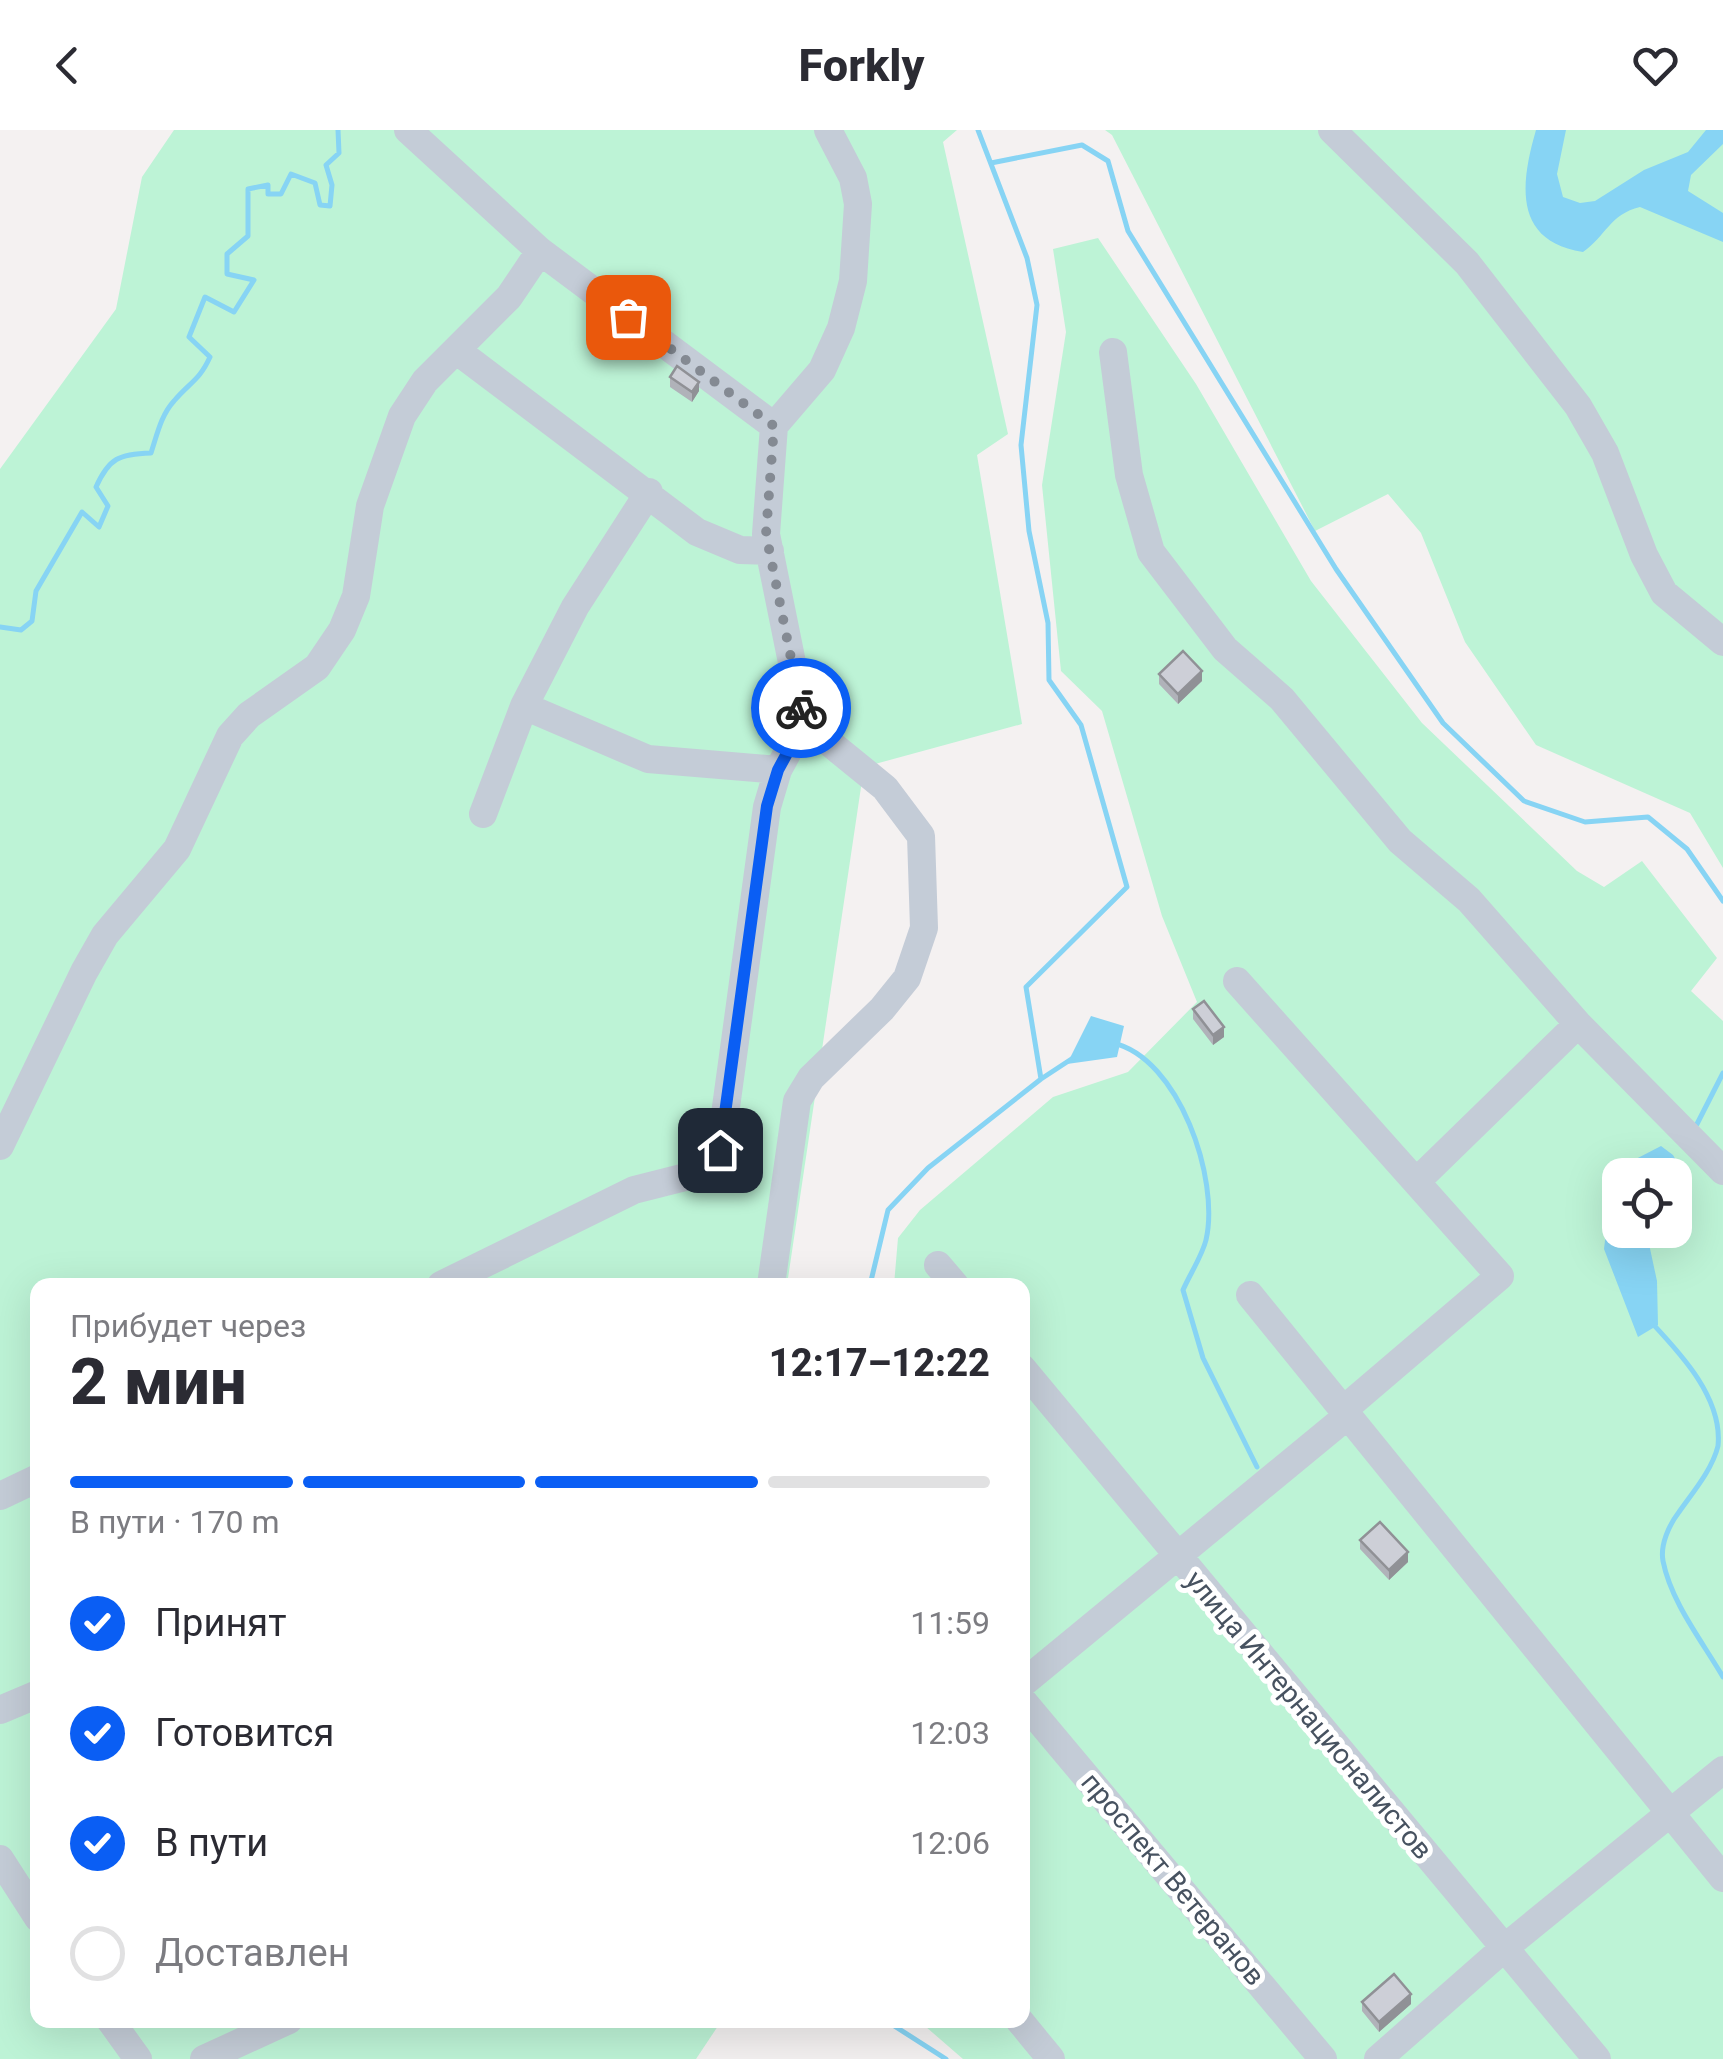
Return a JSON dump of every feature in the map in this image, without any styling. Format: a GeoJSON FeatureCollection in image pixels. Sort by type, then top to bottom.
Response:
{"type":"FeatureCollection","features":[{"type":"Feature","properties":{"kind":"street"},"geometry":{"type":"LineString","coordinates":[[408,130],[540,252],[774,426]]}},
{"type":"Feature","properties":{"kind":"street"},"geometry":{"type":"LineString","coordinates":[[455,1278],[634,1190],[709,1172],[720,1150],[767,806],[778,770],[804,722],[766,534],[774,426],[822,370],[841,328],[853,280],[858,204],[853,178],[828,130]]}},
{"type":"Feature","properties":{"kind":"street"},"geometry":{"type":"LineString","coordinates":[[1332,130],[1457,252],[1578,406],[1605,453],[1644,554],[1664,593],[1723,642]]}},
{"type":"Feature","properties":{"kind":"street"},"geometry":{"type":"LineString","coordinates":[[0,1146],[84,972],[106,935],[177,849],[230,736],[250,716],[316,667],[342,630],[356,596],[370,506],[389,447],[425,381],[509,297],[540,252]]}},
{"type":"Feature","properties":{"kind":"street"},"geometry":{"type":"LineString","coordinates":[[456,350],[697,532],[719,543],[770,551]]}},
{"type":"Feature","properties":{"kind":"street"},"geometry":{"type":"LineString","coordinates":[[1112,352],[1129,475],[1151,552],[1225,650],[1282,699],[1400,841],[1469,900],[1578,1024],[1723,1171]]}},
{"type":"Feature","properties":{"kind":"street"},"geometry":{"type":"LineString","coordinates":[[483,814],[524,706],[575,607],[648,492]]}},
{"type":"Feature","properties":{"kind":"street"},"geometry":{"type":"LineString","coordinates":[[524,706],[648,759],[778,770]]}},
{"type":"Feature","properties":{"kind":"street"},"geometry":{"type":"LineString","coordinates":[[772,1278],[798,1101],[810,1078],[882,1010],[907,978],[924,928],[921,836],[855,760],[804,722]]}},
{"type":"Feature","properties":{"kind":"street"},"geometry":{"type":"LineString","coordinates":[[1030,1677],[1178,1556],[1500,1276],[1237,981]]}},
{"type":"Feature","properties":{"kind":"street"},"geometry":{"type":"LineString","coordinates":[[1418,1180],[1578,1024]]}},
{"type":"Feature","properties":{"kind":"street"},"geometry":{"type":"LineString","coordinates":[[1250,1295],[1723,1878]]}},
{"type":"Feature","properties":{"kind":"street","name":"улица Интернационалистов"},"geometry":{"type":"LineString","coordinates":[[1030,1378],[1597,2059]]}},
{"type":"Feature","properties":{"kind":"street"},"geometry":{"type":"LineString","coordinates":[[0,1496],[30,1482]]}},
{"type":"Feature","properties":{"kind":"street"},"geometry":{"type":"LineString","coordinates":[[0,1710],[30,1697]]}},
{"type":"Feature","properties":{"kind":"street","name":"проспект Ветеранов"},"geometry":{"type":"LineString","coordinates":[[1030,1710],[1324,2059]]}},
{"type":"Feature","properties":{"kind":"street"},"geometry":{"type":"LineString","coordinates":[[1378,2059],[1503,1950],[1723,1770]]}},
{"type":"Feature","properties":{"kind":"street"},"geometry":{"type":"LineString","coordinates":[[0,1859],[30,1906]]}},
{"type":"Feature","properties":{"kind":"street"},"geometry":{"type":"LineString","coordinates":[[116,2028],[138,2059]]}},
{"type":"Feature","properties":{"kind":"street"},"geometry":{"type":"LineString","coordinates":[[204,2059],[272,2028]]}},
{"type":"Feature","properties":{"kind":"street"},"geometry":{"type":"LineString","coordinates":[[1026,2028],[1051,2059]]}},
{"type":"Feature","properties":{"kind":"green space"},"geometry":{"type":"Polygon","coordinates":[[[174,130],[957,130],[943,142],[1008,434],[977,455],[1022,724],[864,767],[788,1278],[30,1278],[30,2028],[717,2028],[696,2059],[0,2059],[0,469],[116,309],[142,177],[174,130]]]}},
{"type":"Feature","properties":{"kind":"green space"},"geometry":{"type":"Polygon","coordinates":[[[1105,130],[1723,130],[1723,868],[1690,813],[1536,745],[1465,642],[1421,533],[1388,494],[1315,531],[1112,135],[1105,130]]]}},
{"type":"Feature","properties":{"kind":"green space"},"geometry":{"type":"Polygon","coordinates":[[[1098,238],[1196,384],[1311,581],[1422,723],[1577,871],[1604,887],[1642,861],[1717,958],[1691,991],[1723,1021],[1723,2059],[963,2059],[927,2028],[1030,2028],[1030,1278],[895,1278],[898,1238],[920,1210],[1053,1097],[1128,1072],[1197,1002],[1162,916],[1102,711],[1061,671],[1042,485],[1066,332],[1053,249],[1098,238]]]}},
{"type":"Feature","properties":{"kind":"water"},"geometry":{"type":"Polygon","coordinates":[[[1536,130],[1566,130],[1557,174],[1563,197],[1580,203],[1595,201],[1644,170],[1688,152],[1706,130],[1723,130],[1723,144],[1691,175],[1688,191],[1723,213],[1723,242],[1640,207],[1615,220],[1583,252],[1560,246],[1544,236],[1527,206],[1527,169],[1536,130]]]}},
{"type":"Feature","properties":{"kind":"water"},"geometry":{"type":"Polygon","coordinates":[[[1091,1016],[1124,1026],[1117,1057],[1067,1064],[1091,1016]]]}},
{"type":"Feature","properties":{"kind":"water"},"geometry":{"type":"Polygon","coordinates":[[[1661,1146],[1675,1158],[1638,1158],[1661,1146]]]}},
{"type":"Feature","properties":{"kind":"water"},"geometry":{"type":"Polygon","coordinates":[[[1650,1248],[1657,1281],[1658,1325],[1638,1337],[1604,1249],[1650,1248]]]}},
{"type":"Feature","properties":{"kind":"building"},"geometry":{"type":"Polygon","coordinates":[[[677,366],[699,382],[692,392],[670,377],[677,366]]]}},
{"type":"Feature","properties":{"kind":"building"},"geometry":{"type":"Polygon","coordinates":[[[1183,651],[1202,671],[1178,694],[1159,674],[1183,651]]]}},
{"type":"Feature","properties":{"kind":"building"},"geometry":{"type":"Polygon","coordinates":[[[1204,1001],[1224,1027],[1213,1035],[1193,1009],[1204,1001]]]}},
{"type":"Feature","properties":{"kind":"building"},"geometry":{"type":"Polygon","coordinates":[[[1380,1522],[1408,1552],[1389,1570],[1360,1540],[1380,1522]]]}},
{"type":"Feature","properties":{"kind":"building"},"geometry":{"type":"Polygon","coordinates":[[[1394,1974],[1411,1994],[1379,2022],[1362,2002],[1394,1974]]]}},
{"type":"Feature","properties":{"kind":"waterway"},"geometry":{"type":"LineString","coordinates":[[0,627],[21,630],[32,621],[36,591],[82,512],[99,527],[108,506],[96,487],[106,470],[116,459],[151,453],[166,412],[206,365],[210,357],[189,337],[205,297],[234,312],[254,280],[227,274],[227,254],[248,236],[248,189],[268,185],[268,194],[281,194],[291,174],[315,183],[320,205],[330,206],[332,185],[326,165],[339,153],[338,130]]}},
{"type":"Feature","properties":{"kind":"waterway"},"geometry":{"type":"LineString","coordinates":[[872,1278],[888,1210],[928,1168],[1041,1079],[1026,987],[1127,887],[1081,725],[1049,680],[1048,623],[1029,531],[1021,445],[1037,305],[1027,258],[978,130]]}},
{"type":"Feature","properties":{"kind":"waterway"},"geometry":{"type":"LineString","coordinates":[[991,163],[1082,145],[1108,161],[1128,231],[1336,569],[1443,723],[1524,801],[1585,822],[1648,817],[1687,849],[1723,901]]}},
{"type":"Feature","properties":{"kind":"waterway"},"geometry":{"type":"LineString","coordinates":[[1113,1043],[1137,1053],[1157,1072],[1190,1124],[1207,1186],[1209,1215],[1206,1240],[1183,1290],[1203,1358],[1257,1467]]}},
{"type":"Feature","properties":{"kind":"waterway"},"geometry":{"type":"LineString","coordinates":[[1041,1079],[1073,1058]]}},
{"type":"Feature","properties":{"kind":"waterway"},"geometry":{"type":"LineString","coordinates":[[1697,1124],[1723,1073]]}},
{"type":"Feature","properties":{"kind":"waterway"},"geometry":{"type":"LineString","coordinates":[[1651,1322],[1697,1378],[1707,1394],[1718,1428],[1715,1455],[1672,1523],[1662,1555],[1680,1606],[1723,1677]]}},
{"type":"Feature","properties":{"kind":"waterway"},"geometry":{"type":"LineString","coordinates":[[898,2028],[946,2059]]}},
{"type":"Feature","properties":{"kind":"way so far"},"geometry":{"type":"LineString","coordinates":[[628,317],[774,426],[766,534],[801,708]]}},
{"type":"Feature","properties":{"kind":"route"},"geometry":{"type":"LineString","coordinates":[[720,1150],[767,806],[787,749],[804,722],[801,708]]}}]}
